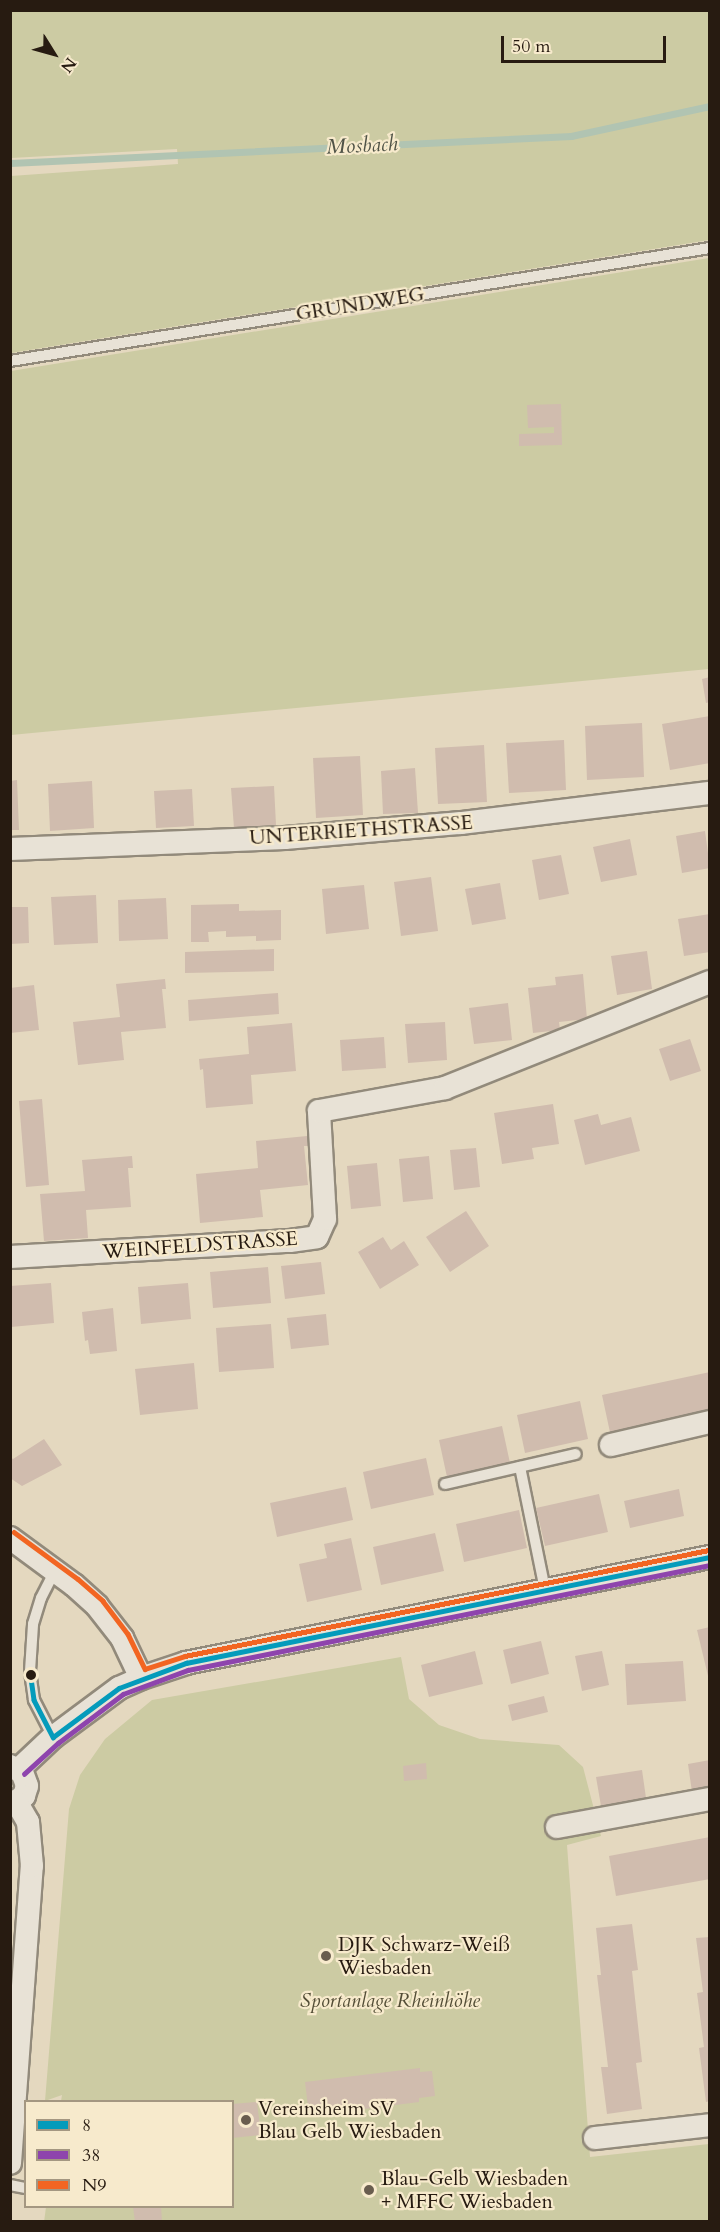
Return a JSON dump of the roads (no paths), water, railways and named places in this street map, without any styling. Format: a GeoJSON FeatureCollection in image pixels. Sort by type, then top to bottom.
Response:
{"type":"FeatureCollection","features":[{"type":"Feature","properties":{"kind":"street","name":"UNTERRIETHSTRASSE"},"geometry":{"type":"LineString","coordinates":[[10,849],[296,837],[461,823],[710,794]]}},
{"type":"Feature","properties":{"kind":"street","name":"WEINFELDSTRASSE"},"geometry":{"type":"LineString","coordinates":[[10,1257],[290,1241],[318,1237],[325,1219],[319,1111],[444,1088],[710,982]]}},
{"type":"Feature","properties":{"kind":"street"},"geometry":{"type":"LineString","coordinates":[[612,1445],[710,1422]]}},
{"type":"Feature","properties":{"kind":"street"},"geometry":{"type":"LineString","coordinates":[[10,1538],[97,1606],[122,1638],[141,1677]]}},
{"type":"Feature","properties":{"kind":"street"},"geometry":{"type":"LineString","coordinates":[[10,2163],[14,2084],[32,1866],[28,1822],[14,1804],[24,1796],[27,1786],[25,1776],[15,1767],[119,1688],[141,1677],[186,1663],[710,1557]]}},
{"type":"Feature","properties":{"kind":"street"},"geometry":{"type":"LineString","coordinates":[[556,1827],[710,1799]]}},
{"type":"Feature","properties":{"kind":"street"},"geometry":{"type":"LineString","coordinates":[[595,2138],[710,2125]]}},
{"type":"Feature","properties":{"kind":"lane","name":"GRUNDWEG"},"geometry":{"type":"LineString","coordinates":[[10,361],[710,248]]}},
{"type":"Feature","properties":{"kind":"lane"},"geometry":{"type":"LineString","coordinates":[[445,1484],[576,1454]]}},
{"type":"Feature","properties":{"kind":"lane"},"geometry":{"type":"LineString","coordinates":[[520,1467],[545,1590]]}},
{"type":"Feature","properties":{"kind":"lane"},"geometry":{"type":"LineString","coordinates":[[53,1737],[34,1700],[30,1671],[33,1624],[41,1598],[55,1571]]}},
{"type":"Feature","properties":{"kind":"waterway","name":"Mosbach"},"geometry":{"type":"LineString","coordinates":[[10,163],[571,136],[710,106]]}},
{"type":"Feature","properties":{"kind":"place","name":"DJK Schwarz-Weiß Wiesbaden"},"geometry":{"type":"Point","coordinates":[326,1956]}},
{"type":"Feature","properties":{"kind":"place","name":"Vereinsheim SV Blau Gelb Wiesbaden"},"geometry":{"type":"Point","coordinates":[246,2120]}},
{"type":"Feature","properties":{"kind":"place","name":"Blau-Gelb Wiesbaden + MFFC Wiesbaden"},"geometry":{"type":"Point","coordinates":[369,2190]}},
{"type":"Feature","properties":{"kind":"park label","name":"Sportanlage Rheinhöhe"},"geometry":{"type":"Point","coordinates":[390,2000]}}]}
